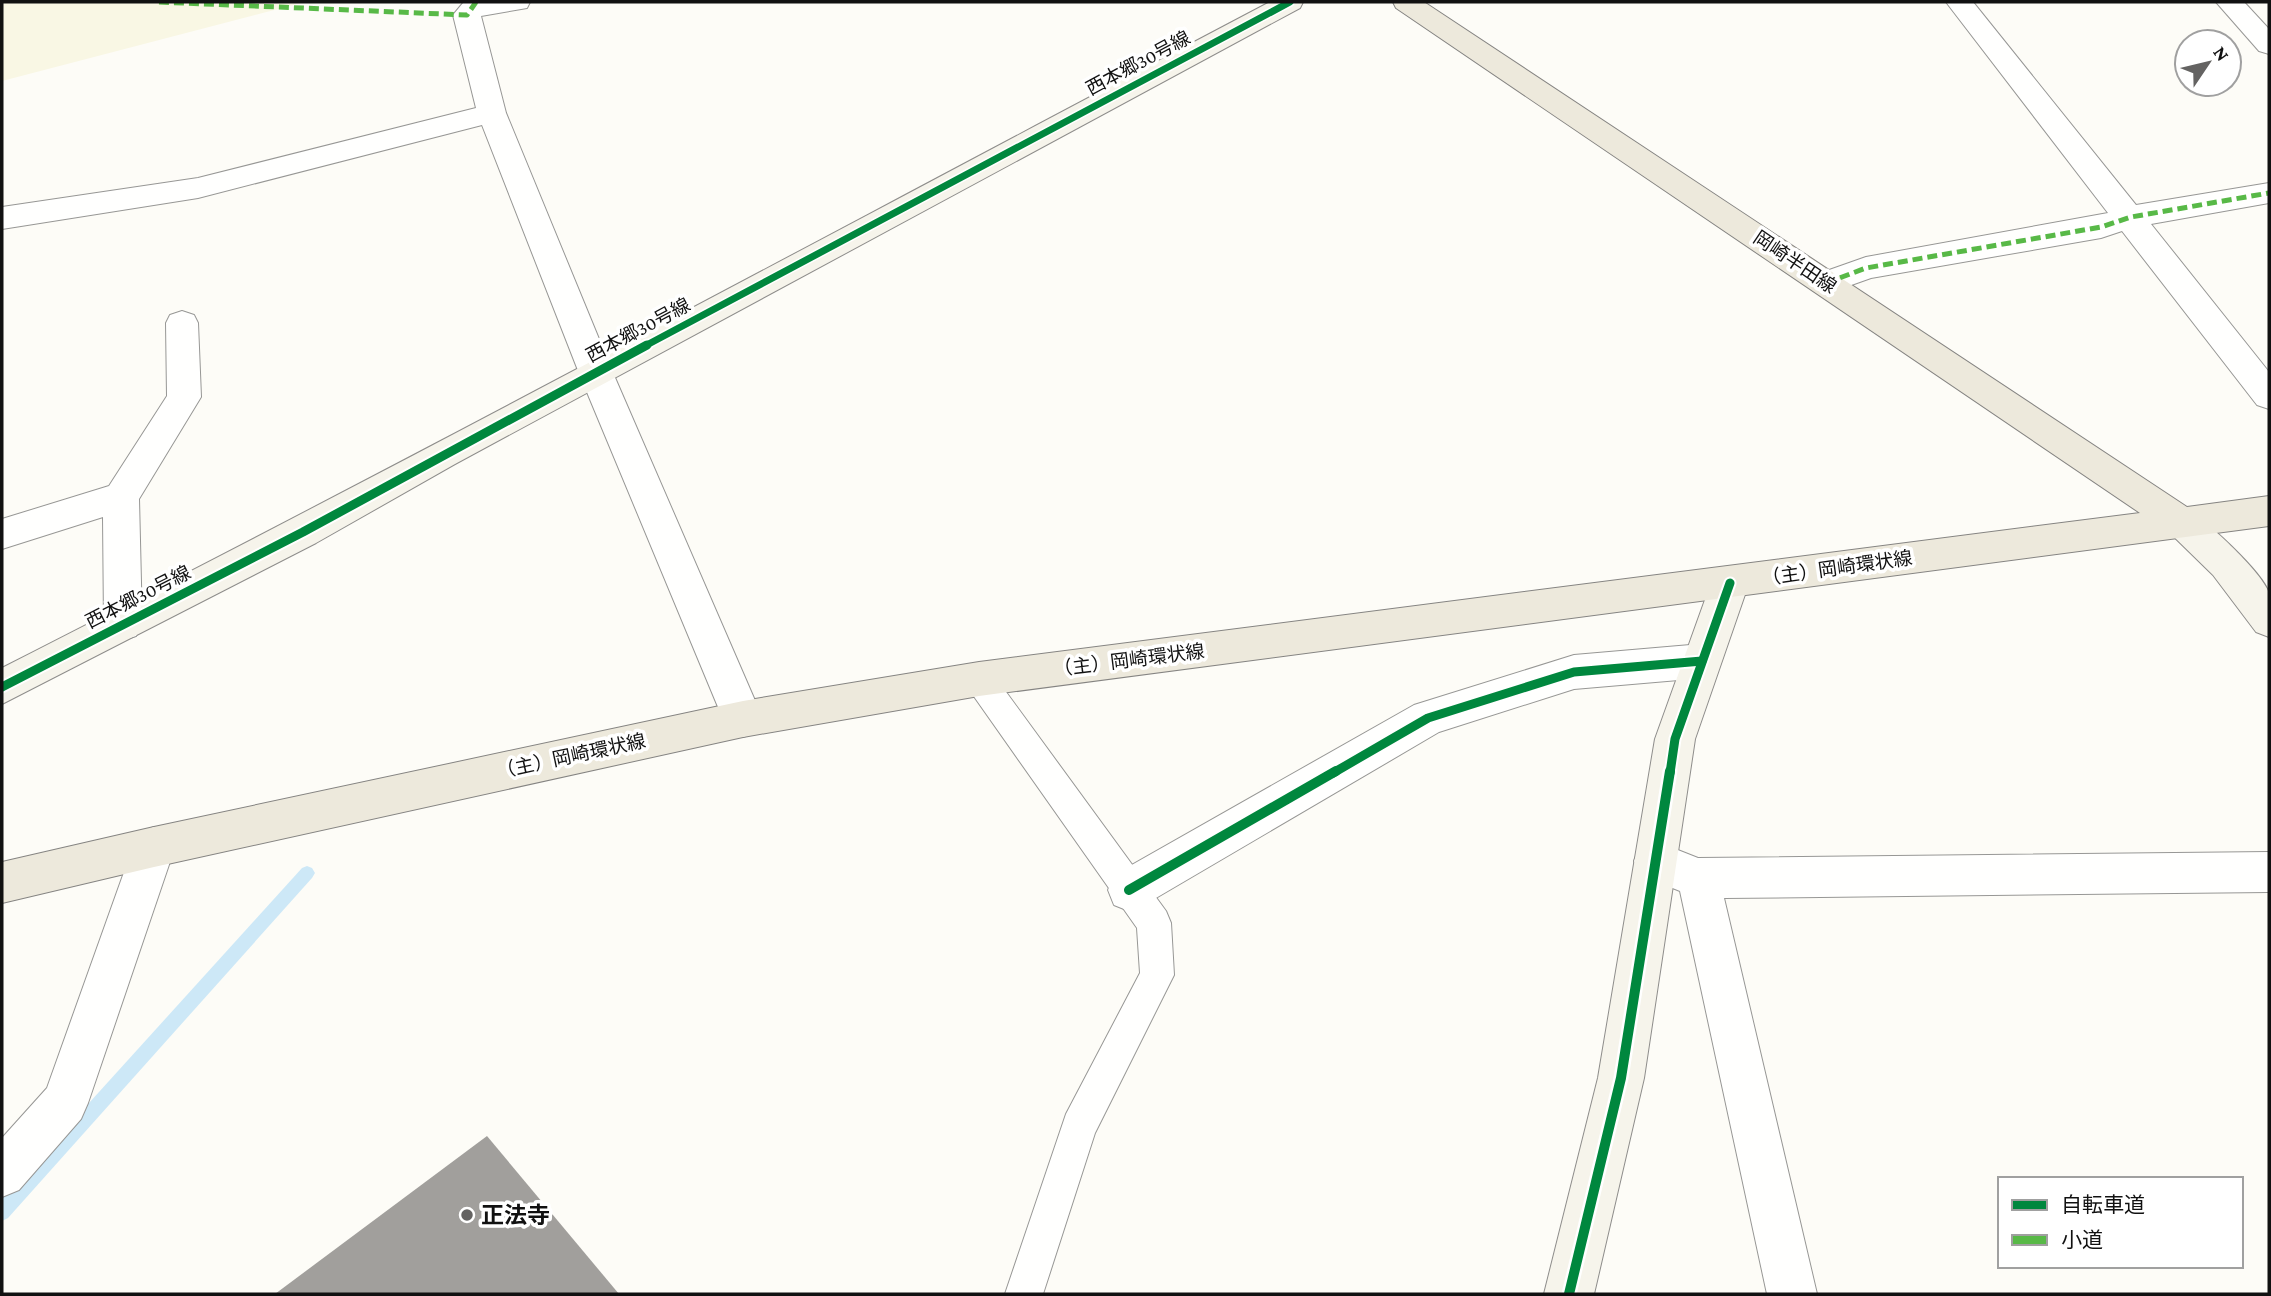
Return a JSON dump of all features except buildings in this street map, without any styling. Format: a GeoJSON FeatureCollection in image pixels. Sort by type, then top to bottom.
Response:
{"type":"FeatureCollection","features":[{"type":"Feature","properties":{"kind":"main road","name":"岡崎半田線"},"geometry":{"type":"LineString","coordinates":[[1406,2],[2183,523]]}},
{"type":"Feature","properties":{"kind":"main road","name":"（主）岡崎環状線"},"geometry":{"type":"LineString","coordinates":[[2,883],[154,847],[743,719],[979,679],[2269,511]]}},
{"type":"Feature","properties":{"kind":"street"},"geometry":{"type":"LineString","coordinates":[[517,2],[470,12],[492,113],[596,373],[743,719]]}},
{"type":"Feature","properties":{"kind":"street","name":"西本郷30号線"},"geometry":{"type":"LineString","coordinates":[[2,687],[303,532],[1290,2]]}},
{"type":"Feature","properties":{"kind":"street"},"geometry":{"type":"LineString","coordinates":[[1959,2],[2269,396]]}},
{"type":"Feature","properties":{"kind":"street"},"geometry":{"type":"LineString","coordinates":[[2229,2],[2269,45]]}},
{"type":"Feature","properties":{"kind":"street"},"geometry":{"type":"LineString","coordinates":[[2,218],[198,188],[492,113]]}},
{"type":"Feature","properties":{"kind":"street"},"geometry":{"type":"LineString","coordinates":[[1826,283],[1866,268],[2101,227],[2130,217],[2269,192]]}},
{"type":"Feature","properties":{"kind":"street"},"geometry":{"type":"LineString","coordinates":[[123,624],[121,497],[184,397],[182,323]]}},
{"type":"Feature","properties":{"kind":"street"},"geometry":{"type":"LineString","coordinates":[[2,534],[121,497]]}},
{"type":"Feature","properties":{"kind":"street"},"geometry":{"type":"LineString","coordinates":[[2183,523],[2226,564],[2269,621]]}},
{"type":"Feature","properties":{"kind":"street"},"geometry":{"type":"LineString","coordinates":[[1569,1294],[1620,1078],[1675,739],[1730,583]]}},
{"type":"Feature","properties":{"kind":"street"},"geometry":{"type":"LineString","coordinates":[[1129,890],[1428,718],[1574,672],[1702,662]]}},
{"type":"Feature","properties":{"kind":"street"},"geometry":{"type":"LineString","coordinates":[[2,1173],[65,1103],[154,847]]}},
{"type":"Feature","properties":{"kind":"street"},"geometry":{"type":"LineString","coordinates":[[1655,861],[1698,878],[2269,872]]}},
{"type":"Feature","properties":{"kind":"street"},"geometry":{"type":"LineString","coordinates":[[1698,878],[1792,1294]]}},
{"type":"Feature","properties":{"kind":"lane"},"geometry":{"type":"LineString","coordinates":[[979,679],[1154,923],[1157,975],[1079,1127],[1024,1294]]}},
{"type":"Feature","properties":{"kind":"shaded area"},"geometry":{"type":"Polygon","coordinates":[[[2,2],[305,2],[2,81],[2,2]]]}},
{"type":"Feature","properties":{"kind":"waterway"},"geometry":{"type":"LineString","coordinates":[[2,1212],[307,873]]}},
{"type":"Feature","properties":{"kind":"marked path"},"geometry":{"type":"LineString","coordinates":[[159,2],[467,15],[476,2]]}},
{"type":"Feature","properties":{"kind":"marked path"},"geometry":{"type":"LineString","coordinates":[[1826,283],[1866,268],[2101,227],[2131,217],[2269,193]]}},
{"type":"Feature","properties":{"kind":"cycle path"},"geometry":{"type":"LineString","coordinates":[[2,687],[303,532],[443,454],[1290,2]]}},
{"type":"Feature","properties":{"kind":"cycle path"},"geometry":{"type":"LineString","coordinates":[[1569,1294],[1621,1078],[1675,739],[1730,583]]}},
{"type":"Feature","properties":{"kind":"cycle path"},"geometry":{"type":"LineString","coordinates":[[1129,890],[1428,718],[1574,672],[1702,661]]}},
{"type":"Feature","properties":{"kind":"place","name":"正法寺"},"geometry":{"type":"Point","coordinates":[467,1215]}}]}
